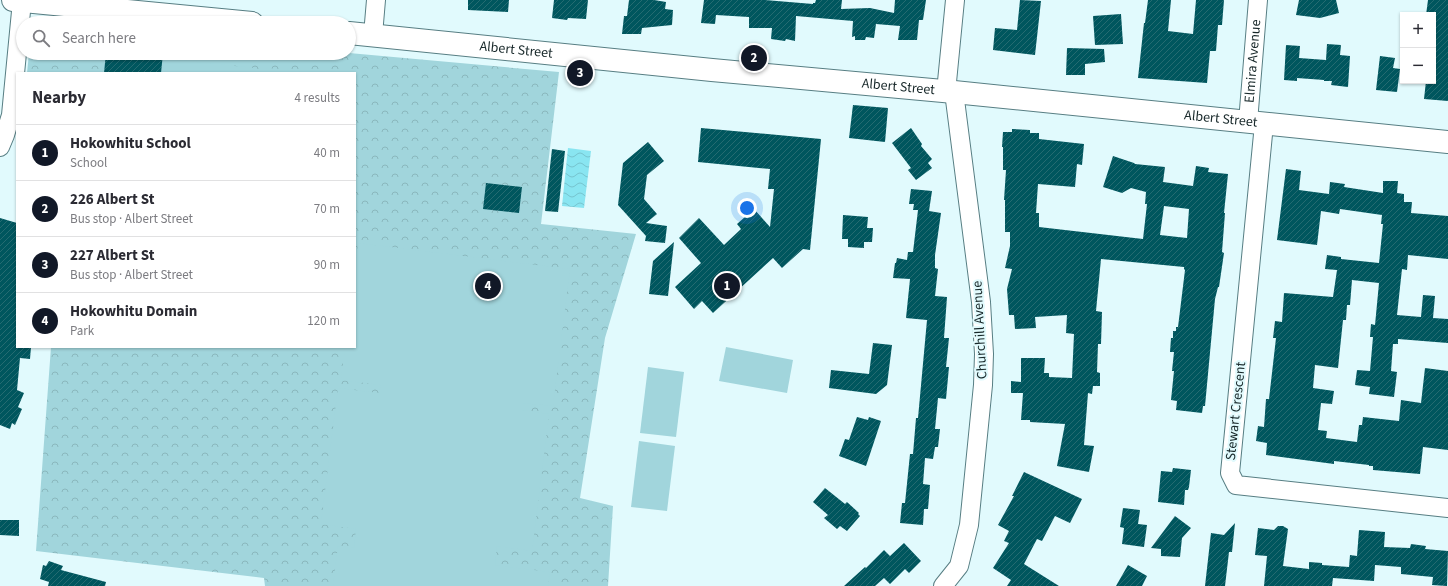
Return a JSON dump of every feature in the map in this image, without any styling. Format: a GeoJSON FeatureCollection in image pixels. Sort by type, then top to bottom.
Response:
{"type":"FeatureCollection","features":[{"type":"Feature","properties":{"kind":"main road"},"geometry":{"type":"LineString","coordinates":[[18,0],[181,16]]}},
{"type":"Feature","properties":{"kind":"main road","name":"Albert Street"},"geometry":{"type":"LineString","coordinates":[[356,34],[720,71],[950,92],[1448,142]]}},
{"type":"Feature","properties":{"kind":"street"},"geometry":{"type":"LineString","coordinates":[[17,16],[18,0]]}},
{"type":"Feature","properties":{"kind":"street"},"geometry":{"type":"LineString","coordinates":[[373,35],[376,0]]}},
{"type":"Feature","properties":{"kind":"street","name":"Churchill Avenue"},"geometry":{"type":"LineString","coordinates":[[943,586],[959,566],[969,525],[983,385],[984,354],[981,302],[950,92],[955,0]]}},
{"type":"Feature","properties":{"kind":"street","name":"Elmira Avenue"},"geometry":{"type":"LineString","coordinates":[[1256,123],[1258,0]]}},
{"type":"Feature","properties":{"kind":"street"},"geometry":{"type":"LineString","coordinates":[[0,147],[11,116],[16,33]]}},
{"type":"Feature","properties":{"kind":"street","name":"Stewart Crescent"},"geometry":{"type":"LineString","coordinates":[[1256,123],[1230,473],[1236,485],[1448,508]]}},
{"type":"Feature","properties":{"kind":"green space"},"geometry":{"type":"Polygon","coordinates":[[[356,54],[559,72],[541,224],[636,234],[605,338],[580,498],[613,506],[608,586],[265,586],[264,578],[36,551],[51,348],[356,348],[356,72],[27,72],[28,60],[356,60],[356,54]]]}},
{"type":"Feature","properties":{"kind":"green space"},"geometry":{"type":"Polygon","coordinates":[[[168,60],[254,68],[254,72],[167,72],[168,60]]]}},
{"type":"Feature","properties":{"kind":"green space"},"geometry":{"type":"Polygon","coordinates":[[[266,68],[310,72],[266,72],[266,68]]]}},
{"type":"Feature","properties":{"kind":"green space"},"geometry":{"type":"Polygon","coordinates":[[[358,243],[570,269],[553,406],[522,403],[522,410],[549,414],[532,551],[497,546],[495,565],[550,572],[548,586],[333,586],[338,546],[354,548],[356,529],[321,524],[338,388],[379,393],[381,385],[341,380],[345,348],[356,348],[356,261],[358,243]]]}},
{"type":"Feature","properties":{"kind":"green space"},"geometry":{"type":"Polygon","coordinates":[[[726,347],[793,360],[787,393],[719,381],[726,347]]]}},
{"type":"Feature","properties":{"kind":"green space"},"geometry":{"type":"Polygon","coordinates":[[[648,367],[684,372],[676,437],[640,433],[648,367]]]}},
{"type":"Feature","properties":{"kind":"green space"},"geometry":{"type":"Polygon","coordinates":[[[639,441],[675,446],[667,511],[631,507],[639,441]]]}},
{"type":"Feature","properties":{"kind":"water"},"geometry":{"type":"Polygon","coordinates":[[[568,148],[591,151],[584,208],[562,206],[568,148]]]}},
{"type":"Feature","properties":{"kind":"building"},"geometry":{"type":"Polygon","coordinates":[[[468,0],[509,0],[508,12],[468,10],[468,0]]]}},
{"type":"Feature","properties":{"kind":"building"},"geometry":{"type":"Polygon","coordinates":[[[554,0],[588,0],[586,19],[568,18],[567,20],[552,18],[554,0]]]}},
{"type":"Feature","properties":{"kind":"building"},"geometry":{"type":"Polygon","coordinates":[[[629,0],[654,0],[666,2],[665,9],[673,10],[672,25],[642,28],[641,34],[622,34],[624,16],[627,16],[629,0]]]}},
{"type":"Feature","properties":{"kind":"building"},"geometry":{"type":"Polygon","coordinates":[[[704,0],[765,0],[813,4],[816,0],[842,0],[841,9],[870,8],[894,13],[895,0],[926,0],[923,20],[919,20],[917,40],[898,40],[900,26],[876,24],[874,38],[866,37],[865,40],[855,40],[855,36],[852,37],[853,21],[796,16],[795,41],[786,39],[785,41],[771,39],[772,28],[749,28],[749,17],[716,15],[715,24],[701,23],[704,0]]]}},
{"type":"Feature","properties":{"kind":"building"},"geometry":{"type":"Polygon","coordinates":[[[1020,0],[1041,1],[1035,55],[993,50],[995,28],[1017,30],[1020,0]]]}},
{"type":"Feature","properties":{"kind":"building"},"geometry":{"type":"Polygon","coordinates":[[[1148,0],[1171,0],[1168,31],[1193,34],[1196,0],[1224,0],[1222,25],[1218,25],[1216,51],[1210,51],[1207,83],[1138,78],[1148,0]]]}},
{"type":"Feature","properties":{"kind":"building"},"geometry":{"type":"Polygon","coordinates":[[[1299,0],[1336,0],[1339,13],[1320,18],[1296,15],[1299,0]]]}},
{"type":"Feature","properties":{"kind":"building"},"geometry":{"type":"Polygon","coordinates":[[[1428,0],[1448,0],[1448,101],[1424,99],[1426,84],[1436,84],[1436,12],[1426,12],[1428,0]]]}},
{"type":"Feature","properties":{"kind":"building"},"geometry":{"type":"Polygon","coordinates":[[[1121,14],[1123,44],[1095,45],[1093,16],[1121,14]]]}},
{"type":"Feature","properties":{"kind":"building"},"geometry":{"type":"Polygon","coordinates":[[[1327,44],[1341,45],[1340,55],[1350,56],[1348,87],[1331,85],[1332,81],[1324,80],[1297,78],[1297,81],[1284,80],[1286,45],[1300,46],[1299,58],[1326,60],[1327,44]]]}},
{"type":"Feature","properties":{"kind":"building"},"geometry":{"type":"Polygon","coordinates":[[[1067,48],[1104,49],[1105,62],[1085,64],[1085,75],[1066,75],[1067,48]]]}},
{"type":"Feature","properties":{"kind":"building"},"geometry":{"type":"Polygon","coordinates":[[[1380,56],[1395,58],[1393,68],[1400,69],[1397,92],[1376,90],[1380,56]]]}},
{"type":"Feature","properties":{"kind":"building"},"geometry":{"type":"Polygon","coordinates":[[[105,60],[162,60],[161,72],[104,72],[105,60]]]}},
{"type":"Feature","properties":{"kind":"building"},"geometry":{"type":"Polygon","coordinates":[[[853,105],[888,108],[885,142],[849,138],[853,105]]]}},
{"type":"Feature","properties":{"kind":"building"},"geometry":{"type":"Polygon","coordinates":[[[701,128],[821,139],[810,250],[803,249],[782,268],[773,258],[713,313],[702,301],[694,309],[675,287],[701,263],[679,238],[699,218],[724,245],[741,229],[737,224],[754,209],[770,227],[774,189],[768,189],[770,169],[698,162],[701,128]]]}},
{"type":"Feature","properties":{"kind":"building"},"geometry":{"type":"Polygon","coordinates":[[[911,128],[922,144],[921,146],[932,159],[928,163],[932,168],[916,180],[908,170],[911,168],[892,143],[911,128]]]}},
{"type":"Feature","properties":{"kind":"building"},"geometry":{"type":"Polygon","coordinates":[[[1012,129],[1030,130],[1030,133],[1039,133],[1039,139],[1084,144],[1082,165],[1077,164],[1075,187],[1038,184],[1036,213],[1039,213],[1039,227],[1143,239],[1147,204],[1145,204],[1146,192],[1131,188],[1122,193],[1103,187],[1113,156],[1135,164],[1165,167],[1163,182],[1193,186],[1196,166],[1209,168],[1208,172],[1228,174],[1222,252],[1224,253],[1219,287],[1215,299],[1205,406],[1203,406],[1202,413],[1176,410],[1177,401],[1171,400],[1174,352],[1170,352],[1171,338],[1173,338],[1173,331],[1176,331],[1176,327],[1178,327],[1185,270],[1184,267],[1101,259],[1096,311],[1102,312],[1101,344],[1098,344],[1097,372],[1100,373],[1100,386],[1093,386],[1092,394],[1088,393],[1084,445],[1094,446],[1089,472],[1057,466],[1065,424],[1021,420],[1023,393],[1011,393],[1011,381],[1021,382],[1021,358],[1045,358],[1044,373],[1049,373],[1049,377],[1072,378],[1074,334],[1066,333],[1067,315],[1035,317],[1036,328],[1015,329],[1014,315],[1009,315],[1007,289],[1012,269],[1005,268],[1010,246],[1010,232],[1005,232],[1004,200],[1006,170],[1003,170],[1002,147],[1003,132],[1012,132],[1012,129]],[[1164,206],[1160,235],[1187,238],[1189,209],[1164,206]]]}},
{"type":"Feature","properties":{"kind":"building"},"geometry":{"type":"Polygon","coordinates":[[[648,142],[664,161],[647,175],[644,199],[657,214],[646,223],[667,226],[665,243],[645,241],[646,236],[618,205],[623,163],[648,142]]]}},
{"type":"Feature","properties":{"kind":"building"},"geometry":{"type":"Polygon","coordinates":[[[552,149],[565,151],[558,212],[545,211],[552,149]]]}},
{"type":"Feature","properties":{"kind":"building"},"geometry":{"type":"Polygon","coordinates":[[[1286,169],[1301,171],[1299,190],[1329,194],[1330,182],[1345,184],[1344,187],[1383,193],[1383,181],[1398,181],[1397,193],[1404,194],[1404,202],[1412,202],[1411,213],[1448,216],[1448,259],[1408,255],[1407,270],[1402,269],[1397,315],[1421,317],[1423,295],[1435,296],[1433,318],[1448,319],[1448,343],[1398,339],[1398,344],[1393,344],[1391,371],[1397,372],[1394,397],[1369,394],[1370,387],[1355,385],[1357,370],[1370,371],[1373,337],[1370,337],[1371,324],[1375,325],[1379,283],[1352,280],[1350,305],[1347,305],[1346,320],[1343,320],[1338,368],[1315,365],[1313,388],[1334,391],[1332,404],[1321,403],[1318,430],[1327,431],[1326,438],[1357,442],[1359,425],[1362,425],[1363,417],[1399,421],[1401,400],[1421,403],[1425,368],[1448,371],[1448,450],[1423,447],[1420,474],[1373,470],[1373,466],[1369,465],[1334,461],[1334,464],[1266,455],[1267,443],[1256,441],[1258,426],[1264,427],[1266,399],[1269,399],[1276,338],[1273,338],[1275,321],[1282,322],[1284,293],[1333,297],[1337,270],[1325,269],[1327,255],[1341,257],[1341,259],[1379,263],[1383,224],[1381,224],[1382,215],[1340,209],[1339,214],[1321,211],[1317,245],[1277,240],[1286,169]]]}},
{"type":"Feature","properties":{"kind":"building"},"geometry":{"type":"Polygon","coordinates":[[[486,183],[522,187],[519,213],[483,209],[486,183]]]}},
{"type":"Feature","properties":{"kind":"building"},"geometry":{"type":"Polygon","coordinates":[[[911,189],[932,191],[929,211],[941,213],[935,255],[935,268],[938,269],[935,296],[947,297],[944,338],[949,338],[946,367],[949,367],[946,399],[938,398],[935,429],[940,429],[938,447],[935,447],[933,459],[925,458],[923,484],[930,485],[928,509],[924,509],[923,525],[900,523],[902,503],[905,503],[910,454],[913,454],[916,418],[918,418],[927,320],[906,318],[910,279],[893,278],[897,258],[907,260],[908,252],[913,252],[918,210],[913,210],[914,204],[909,204],[911,189]]]}},
{"type":"Feature","properties":{"kind":"building"},"geometry":{"type":"Polygon","coordinates":[[[843,215],[868,217],[867,228],[873,228],[872,242],[864,242],[864,248],[848,247],[848,239],[842,239],[843,215]]]}},
{"type":"Feature","properties":{"kind":"building"},"geometry":{"type":"Polygon","coordinates":[[[0,218],[16,223],[16,348],[31,348],[30,359],[20,358],[17,390],[24,393],[18,407],[22,409],[15,425],[12,423],[10,429],[0,425],[0,218]]]}},
{"type":"Feature","properties":{"kind":"building"},"geometry":{"type":"Polygon","coordinates":[[[674,242],[668,296],[649,294],[653,261],[674,242]]]}},
{"type":"Feature","properties":{"kind":"building"},"geometry":{"type":"Polygon","coordinates":[[[873,343],[892,345],[887,385],[876,394],[829,388],[831,370],[869,374],[873,343]]]}},
{"type":"Feature","properties":{"kind":"building"},"geometry":{"type":"Polygon","coordinates":[[[857,417],[868,420],[869,417],[881,421],[866,466],[839,456],[845,439],[849,440],[857,417]]]}},
{"type":"Feature","properties":{"kind":"building"},"geometry":{"type":"Polygon","coordinates":[[[1173,468],[1191,470],[1189,487],[1188,490],[1185,490],[1184,505],[1158,502],[1161,471],[1172,472],[1173,468]]]}},
{"type":"Feature","properties":{"kind":"building"},"geometry":{"type":"Polygon","coordinates":[[[1024,472],[1082,499],[1070,523],[1055,516],[1042,541],[1037,539],[1024,564],[1059,586],[1007,586],[1011,580],[993,568],[1009,543],[1004,541],[1009,531],[998,525],[1014,496],[1012,496],[1024,472]]]}},
{"type":"Feature","properties":{"kind":"building"},"geometry":{"type":"Polygon","coordinates":[[[825,488],[845,504],[847,502],[859,513],[858,514],[860,516],[847,531],[840,526],[837,529],[824,518],[828,515],[813,502],[825,488]]]}},
{"type":"Feature","properties":{"kind":"building"},"geometry":{"type":"Polygon","coordinates":[[[1123,508],[1140,510],[1138,524],[1147,525],[1144,547],[1122,544],[1124,528],[1120,527],[1123,508]]]}},
{"type":"Feature","properties":{"kind":"building"},"geometry":{"type":"Polygon","coordinates":[[[1175,516],[1191,528],[1182,538],[1180,557],[1161,556],[1161,549],[1151,548],[1175,516]]]}},
{"type":"Feature","properties":{"kind":"building"},"geometry":{"type":"Polygon","coordinates":[[[0,520],[19,520],[19,536],[0,535],[0,520]]]}},
{"type":"Feature","properties":{"kind":"building"},"geometry":{"type":"Polygon","coordinates":[[[1235,523],[1232,552],[1229,552],[1225,586],[1205,586],[1211,533],[1224,535],[1235,523]]]}},
{"type":"Feature","properties":{"kind":"building"},"geometry":{"type":"Polygon","coordinates":[[[1278,526],[1283,526],[1288,529],[1283,566],[1309,569],[1309,562],[1322,563],[1322,565],[1349,567],[1350,555],[1357,556],[1359,530],[1385,532],[1384,547],[1410,548],[1411,544],[1426,546],[1425,549],[1448,551],[1447,586],[1432,585],[1433,577],[1401,574],[1401,567],[1375,565],[1374,581],[1333,578],[1332,586],[1264,586],[1267,556],[1255,555],[1258,528],[1274,530],[1278,526]]]}},
{"type":"Feature","properties":{"kind":"building"},"geometry":{"type":"Polygon","coordinates":[[[904,543],[921,561],[909,573],[905,569],[890,584],[884,578],[875,586],[844,586],[865,567],[866,568],[884,550],[890,556],[904,543]]]}},
{"type":"Feature","properties":{"kind":"building"},"geometry":{"type":"Polygon","coordinates":[[[49,561],[63,566],[61,570],[106,582],[105,586],[48,586],[49,582],[40,579],[43,565],[46,566],[49,561]]]}},
{"type":"Feature","properties":{"kind":"building"},"geometry":{"type":"Polygon","coordinates":[[[1128,565],[1147,576],[1142,586],[1116,586],[1128,565]]]}},
{"type":"Feature","properties":{"kind":"place","name":"226 Albert St"},"geometry":{"type":"Point","coordinates":[754,58]}},
{"type":"Feature","properties":{"kind":"place","name":"227 Albert St"},"geometry":{"type":"Point","coordinates":[580,73]}},
{"type":"Feature","properties":{"kind":"place","name":"Hokowhitu Domain"},"geometry":{"type":"Point","coordinates":[488,286]}},
{"type":"Feature","properties":{"kind":"place","name":"Hokowhitu School"},"geometry":{"type":"Point","coordinates":[727,286]}}]}
